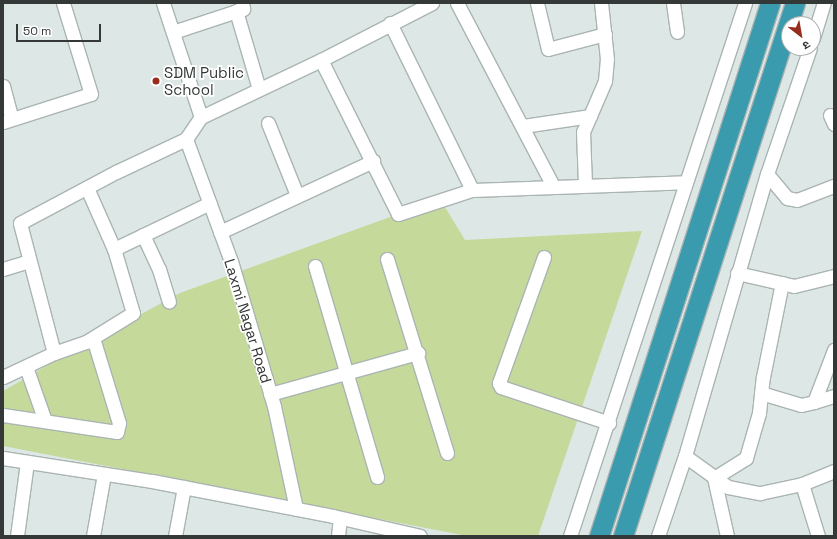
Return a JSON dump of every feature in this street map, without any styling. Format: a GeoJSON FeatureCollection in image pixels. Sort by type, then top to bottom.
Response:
{"type":"FeatureCollection","features":[{"type":"Feature","properties":{"kind":"highway"},"geometry":{"type":"LineString","coordinates":[[601,529],[770,3]]}},
{"type":"Feature","properties":{"kind":"highway"},"geometry":{"type":"LineString","coordinates":[[624,534],[795,3]]}},
{"type":"Feature","properties":{"kind":"street"},"geometry":{"type":"LineString","coordinates":[[3,86],[8,120],[91,94],[63,3]]}},
{"type":"Feature","properties":{"kind":"street"},"geometry":{"type":"LineString","coordinates":[[163,3],[201,117]]}},
{"type":"Feature","properties":{"kind":"street"},"geometry":{"type":"LineString","coordinates":[[54,353],[20,223],[186,139],[201,117],[321,60],[390,23],[432,3]]}},
{"type":"Feature","properties":{"kind":"street"},"geometry":{"type":"LineString","coordinates":[[457,3],[523,126],[553,186]]}},
{"type":"Feature","properties":{"kind":"street"},"geometry":{"type":"LineString","coordinates":[[537,3],[548,49],[605,34]]}},
{"type":"Feature","properties":{"kind":"street"},"geometry":{"type":"LineString","coordinates":[[585,184],[583,132],[605,81],[607,59],[601,3]]}},
{"type":"Feature","properties":{"kind":"street"},"geometry":{"type":"LineString","coordinates":[[673,3],[677,32]]}},
{"type":"Feature","properties":{"kind":"street"},"geometry":{"type":"LineString","coordinates":[[570,536],[609,423],[745,3]]}},
{"type":"Feature","properties":{"kind":"street"},"geometry":{"type":"LineString","coordinates":[[820,16],[824,3]]}},
{"type":"Feature","properties":{"kind":"street"},"geometry":{"type":"LineString","coordinates":[[173,32],[239,7],[259,89]]}},
{"type":"Feature","properties":{"kind":"street"},"geometry":{"type":"LineString","coordinates":[[390,23],[472,190]]}},
{"type":"Feature","properties":{"kind":"street"},"geometry":{"type":"LineString","coordinates":[[658,536],[685,456],[767,174],[807,56]]}},
{"type":"Feature","properties":{"kind":"street"},"geometry":{"type":"LineString","coordinates":[[321,60],[373,161],[398,214],[472,190],[585,184],[686,182]]}},
{"type":"Feature","properties":{"kind":"street"},"geometry":{"type":"LineString","coordinates":[[523,126],[590,116]]}},
{"type":"Feature","properties":{"kind":"street"},"geometry":{"type":"LineString","coordinates":[[268,123],[297,195]]}},
{"type":"Feature","properties":{"kind":"street","name":"Laxmi Nagar Road"},"geometry":{"type":"LineString","coordinates":[[186,139],[220,232],[270,394],[296,509]]}},
{"type":"Feature","properties":{"kind":"street"},"geometry":{"type":"LineString","coordinates":[[220,232],[373,161]]}},
{"type":"Feature","properties":{"kind":"street"},"geometry":{"type":"LineString","coordinates":[[767,174],[787,198],[797,200],[834,186]]}},
{"type":"Feature","properties":{"kind":"street"},"geometry":{"type":"LineString","coordinates":[[4,373],[26,367],[54,353],[93,338],[133,313],[114,249],[87,188]]}},
{"type":"Feature","properties":{"kind":"street"},"geometry":{"type":"LineString","coordinates":[[114,249],[210,203]]}},
{"type":"Feature","properties":{"kind":"street"},"geometry":{"type":"LineString","coordinates":[[143,235],[158,269],[169,302]]}},
{"type":"Feature","properties":{"kind":"street"},"geometry":{"type":"LineString","coordinates":[[544,257],[500,382],[501,387],[609,423]]}},
{"type":"Feature","properties":{"kind":"street"},"geometry":{"type":"LineString","coordinates":[[387,259],[418,354],[447,453]]}},
{"type":"Feature","properties":{"kind":"street"},"geometry":{"type":"LineString","coordinates":[[3,269],[29,261]]}},
{"type":"Feature","properties":{"kind":"street"},"geometry":{"type":"LineString","coordinates":[[315,266],[377,477]]}},
{"type":"Feature","properties":{"kind":"street"},"geometry":{"type":"LineString","coordinates":[[737,273],[794,286],[834,277]]}},
{"type":"Feature","properties":{"kind":"street"},"geometry":{"type":"LineString","coordinates":[[714,478],[746,458],[759,413],[761,393],[782,283]]}},
{"type":"Feature","properties":{"kind":"street"},"geometry":{"type":"LineString","coordinates":[[3,415],[117,432],[120,428],[93,338]]}},
{"type":"Feature","properties":{"kind":"street"},"geometry":{"type":"LineString","coordinates":[[814,402],[834,350]]}},
{"type":"Feature","properties":{"kind":"street"},"geometry":{"type":"LineString","coordinates":[[270,394],[418,354]]}},
{"type":"Feature","properties":{"kind":"street"},"geometry":{"type":"LineString","coordinates":[[26,367],[45,421]]}},
{"type":"Feature","properties":{"kind":"street"},"geometry":{"type":"LineString","coordinates":[[761,393],[801,405],[834,396]]}},
{"type":"Feature","properties":{"kind":"street"},"geometry":{"type":"LineString","coordinates":[[685,456],[728,488],[760,493],[802,484],[834,471]]}},
{"type":"Feature","properties":{"kind":"street"},"geometry":{"type":"LineString","coordinates":[[3,458],[184,487],[340,518],[391,533],[420,536]]}},
{"type":"Feature","properties":{"kind":"street"},"geometry":{"type":"LineString","coordinates":[[17,536],[27,462]]}},
{"type":"Feature","properties":{"kind":"street"},"geometry":{"type":"LineString","coordinates":[[93,536],[104,474]]}},
{"type":"Feature","properties":{"kind":"street"},"geometry":{"type":"LineString","coordinates":[[714,478],[727,536]]}},
{"type":"Feature","properties":{"kind":"street"},"geometry":{"type":"LineString","coordinates":[[802,484],[818,536]]}},
{"type":"Feature","properties":{"kind":"street"},"geometry":{"type":"LineString","coordinates":[[175,536],[184,487]]}},
{"type":"Feature","properties":{"kind":"street"},"geometry":{"type":"LineString","coordinates":[[338,536],[340,518]]}},
{"type":"Feature","properties":{"kind":"green space"},"geometry":{"type":"Polygon","coordinates":[[[440,199],[465,240],[642,231],[538,536],[467,536],[3,446],[3,391],[57,360],[180,293],[440,199]]]}},
{"type":"Feature","properties":{"kind":"place","name":"SDM Public School"},"geometry":{"type":"Point","coordinates":[156,81]}}]}
